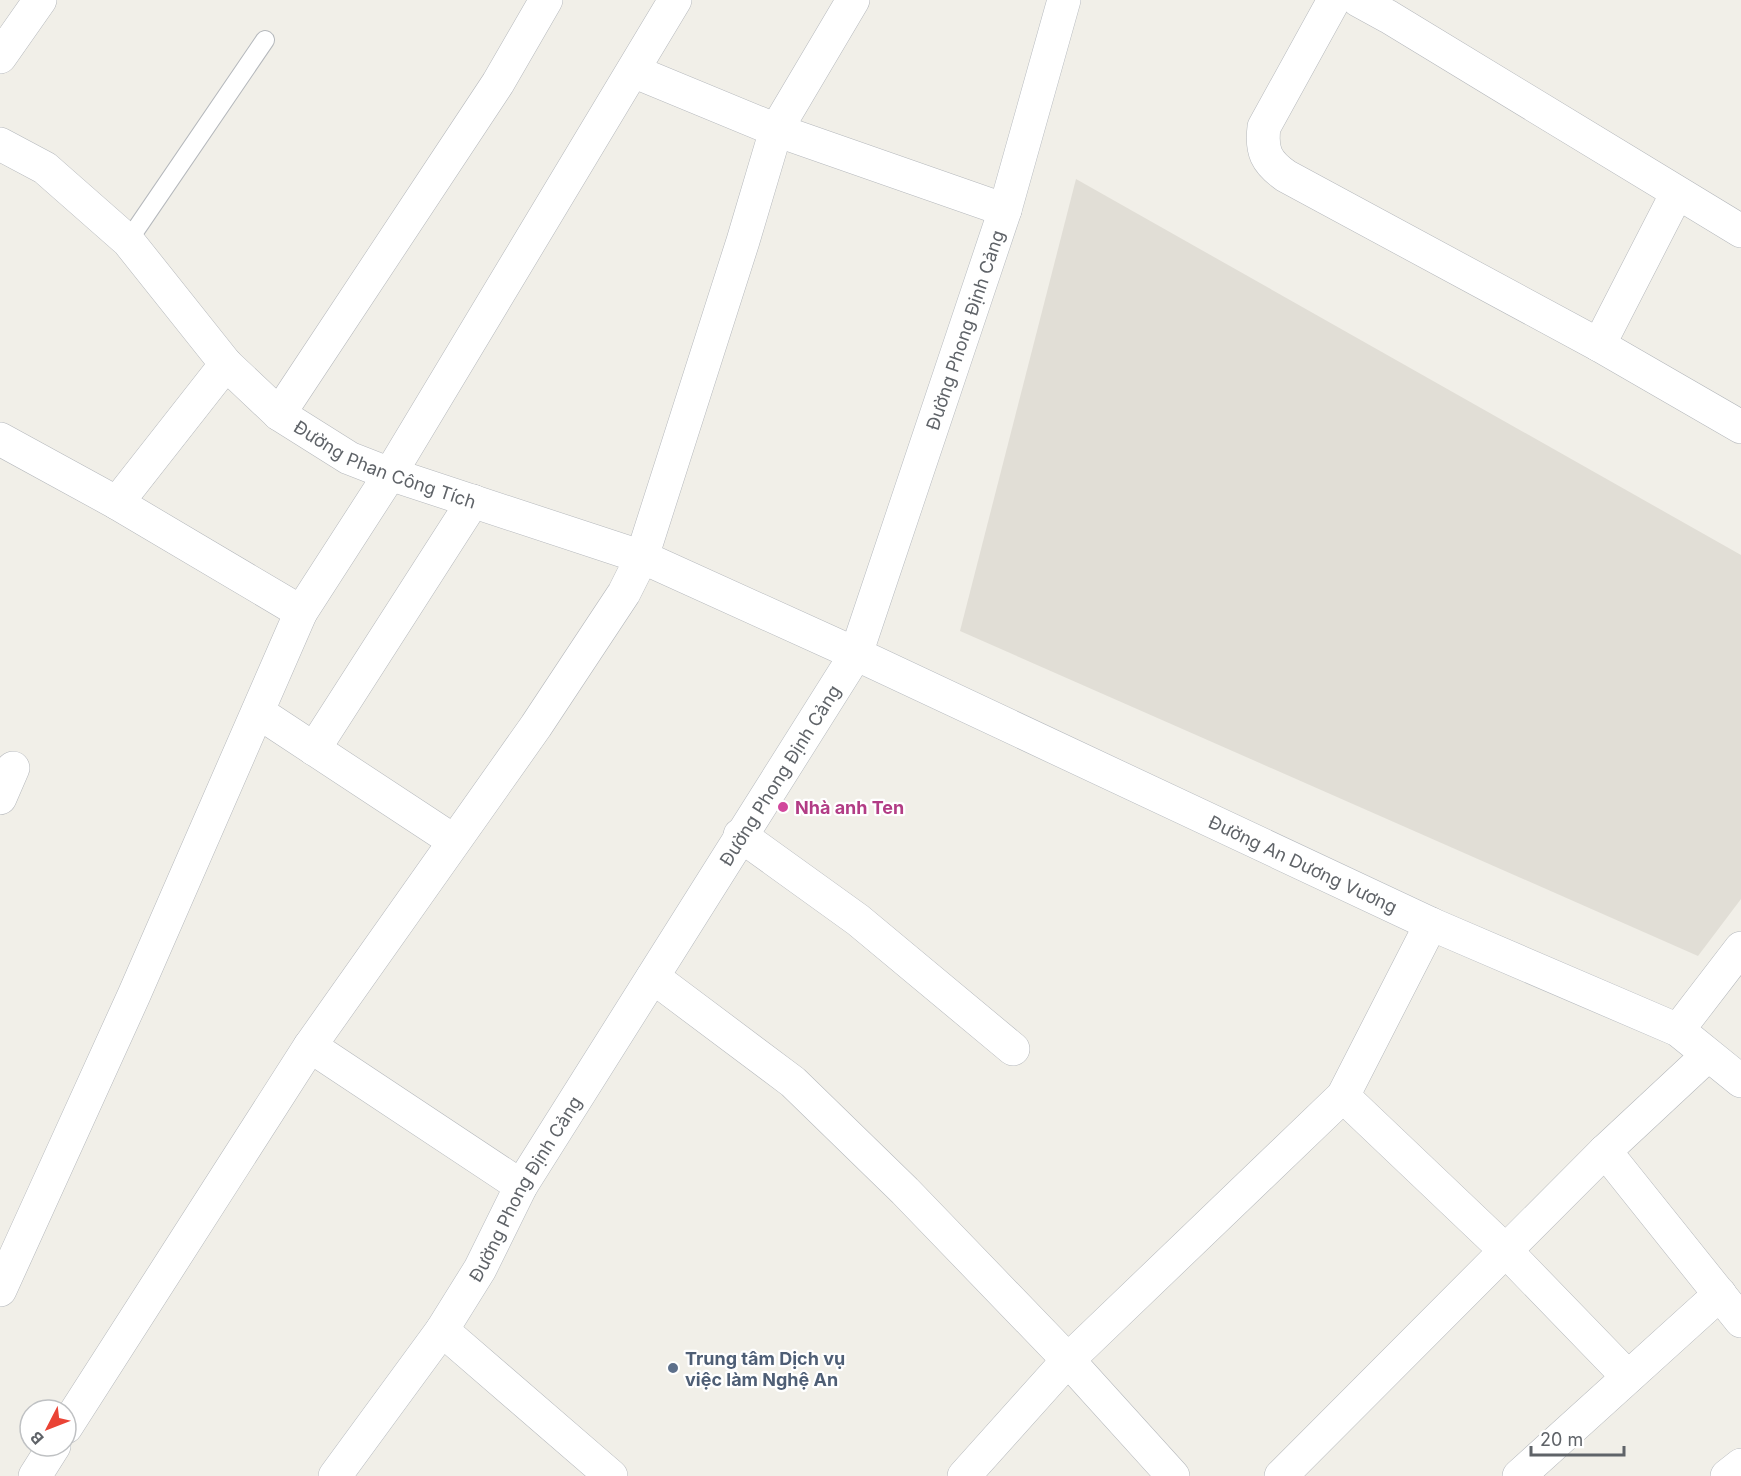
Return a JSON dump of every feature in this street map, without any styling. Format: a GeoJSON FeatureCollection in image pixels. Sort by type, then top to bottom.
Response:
{"type":"FeatureCollection","features":[{"type":"Feature","properties":{"kind":"street"},"geometry":{"type":"LineString","coordinates":[[0,57],[40,0]]}},
{"type":"Feature","properties":{"kind":"street"},"geometry":{"type":"LineString","coordinates":[[279,414],[498,83],[546,0]]}},
{"type":"Feature","properties":{"kind":"street"},"geometry":{"type":"LineString","coordinates":[[0,1290],[134,995],[302,612],[390,474],[675,0]]}},
{"type":"Feature","properties":{"kind":"street"},"geometry":{"type":"LineString","coordinates":[[78,1408],[310,1046],[542,716],[624,593],[642,557],[743,242],[776,130],[853,0]]}},
{"type":"Feature","properties":{"kind":"street","name":"Đường Phong Định Cảng"},"geometry":{"type":"LineString","coordinates":[[335,1476],[442,1330],[480,1269],[521,1186],[856,654],[1005,210],[1064,0]]}},
{"type":"Feature","properties":{"kind":"street"},"geometry":{"type":"LineString","coordinates":[[1334,0],[1264,127],[1262,140],[1266,156],[1274,167],[1296,182],[1599,345],[1741,427]]}},
{"type":"Feature","properties":{"kind":"street"},"geometry":{"type":"LineString","coordinates":[[1358,0],[1397,8],[1677,193],[1741,231]]}},
{"type":"Feature","properties":{"kind":"street"},"geometry":{"type":"LineString","coordinates":[[633,71],[776,130],[1005,210]]}},
{"type":"Feature","properties":{"kind":"street","name":"Đường Phan Công Tích"},"geometry":{"type":"LineString","coordinates":[[0,144],[45,168],[128,241],[226,364],[279,414],[349,458],[390,474],[642,557],[856,654]]}},
{"type":"Feature","properties":{"kind":"street"},"geometry":{"type":"LineString","coordinates":[[1599,345],[1677,193]]}},
{"type":"Feature","properties":{"kind":"street"},"geometry":{"type":"LineString","coordinates":[[117,503],[226,364]]}},
{"type":"Feature","properties":{"kind":"street"},"geometry":{"type":"LineString","coordinates":[[0,439],[117,503],[302,612]]}},
{"type":"Feature","properties":{"kind":"street"},"geometry":{"type":"LineString","coordinates":[[314,749],[473,501]]}},
{"type":"Feature","properties":{"kind":"street","name":"Đường An Dương Vương"},"geometry":{"type":"LineString","coordinates":[[856,654],[1431,924],[1678,1030],[1741,1081]]}},
{"type":"Feature","properties":{"kind":"street"},"geometry":{"type":"LineString","coordinates":[[258,712],[454,841]]}},
{"type":"Feature","properties":{"kind":"street"},"geometry":{"type":"LineString","coordinates":[[0,798],[13,768]]}},
{"type":"Feature","properties":{"kind":"street"},"geometry":{"type":"LineString","coordinates":[[740,835],[858,920],[1013,1049]]}},
{"type":"Feature","properties":{"kind":"street"},"geometry":{"type":"LineString","coordinates":[[964,1476],[1068,1360],[1343,1095],[1431,924]]}},
{"type":"Feature","properties":{"kind":"street"},"geometry":{"type":"LineString","coordinates":[[1678,1030],[1741,948]]}},
{"type":"Feature","properties":{"kind":"street"},"geometry":{"type":"LineString","coordinates":[[653,977],[794,1082],[905,1191],[1068,1360],[1173,1476]]}},
{"type":"Feature","properties":{"kind":"street"},"geometry":{"type":"LineString","coordinates":[[310,1046],[521,1186]]}},
{"type":"Feature","properties":{"kind":"street"},"geometry":{"type":"LineString","coordinates":[[1281,1476],[1605,1151],[1708,1055]]}},
{"type":"Feature","properties":{"kind":"street"},"geometry":{"type":"LineString","coordinates":[[1343,1095],[1506,1251],[1628,1377]]}},
{"type":"Feature","properties":{"kind":"street"},"geometry":{"type":"LineString","coordinates":[[1605,1151],[1741,1321]]}},
{"type":"Feature","properties":{"kind":"street"},"geometry":{"type":"LineString","coordinates":[[1520,1476],[1719,1294]]}},
{"type":"Feature","properties":{"kind":"street"},"geometry":{"type":"LineString","coordinates":[[442,1330],[611,1476]]}},
{"type":"Feature","properties":{"kind":"street"},"geometry":{"type":"LineString","coordinates":[[35,1476],[46,1458]]}},
{"type":"Feature","properties":{"kind":"street"},"geometry":{"type":"LineString","coordinates":[[1727,1476],[1741,1465]]}},
{"type":"Feature","properties":{"kind":"lane"},"geometry":{"type":"LineString","coordinates":[[128,241],[265,40]]}},
{"type":"Feature","properties":{"kind":"shaded area"},"geometry":{"type":"Polygon","coordinates":[[[1076,179],[1741,555],[1741,899],[1698,956],[960,631],[1076,179]]]}},
{"type":"Feature","properties":{"kind":"place","name":"Nhà anh Ten"},"geometry":{"type":"Point","coordinates":[783,807]}},
{"type":"Feature","properties":{"kind":"place","name":"Trung tâm Dịch vụ việc làm Nghệ An"},"geometry":{"type":"Point","coordinates":[673,1368]}}]}
